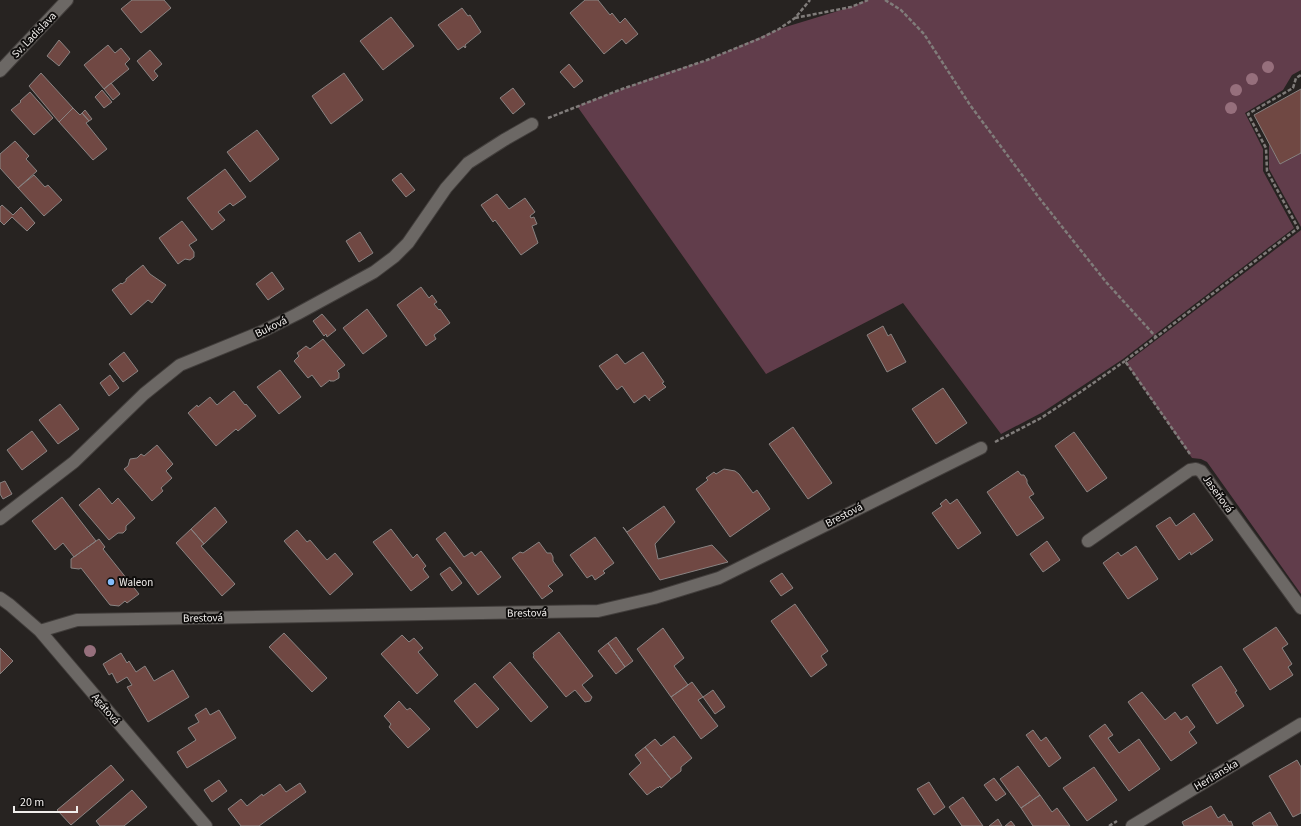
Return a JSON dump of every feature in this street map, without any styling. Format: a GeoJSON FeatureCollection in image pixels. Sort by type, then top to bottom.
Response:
{"type":"FeatureCollection","features":[{"type":"Feature","properties":{"kind":"street","name":"Sv. Ladislava"},"geometry":{"type":"LineString","coordinates":[[0,71],[67,0]]}},
{"type":"Feature","properties":{"kind":"street","name":"Buková"},"geometry":{"type":"LineString","coordinates":[[0,519],[74,462],[144,394],[180,365],[262,332],[374,272],[394,257],[408,243],[446,188],[468,163],[532,124]]}},
{"type":"Feature","properties":{"kind":"street","name":"Brestová"},"geometry":{"type":"LineString","coordinates":[[40,631],[77,620],[598,611],[654,598],[719,578],[981,448]]}},
{"type":"Feature","properties":{"kind":"street","name":"Jaseňová"},"geometry":{"type":"LineString","coordinates":[[1088,541],[1190,470],[1196,469],[1201,471],[1301,608]]}},
{"type":"Feature","properties":{"kind":"street","name":"Agátová"},"geometry":{"type":"LineString","coordinates":[[0,598],[40,631],[206,826]]}},
{"type":"Feature","properties":{"kind":"street","name":"Herlianska"},"geometry":{"type":"LineString","coordinates":[[1132,826],[1301,724]]}},
{"type":"Feature","properties":{"kind":"path"},"geometry":{"type":"LineString","coordinates":[[532,124],[628,86],[737,48],[773,32],[795,18],[810,0]]}},
{"type":"Feature","properties":{"kind":"path"},"geometry":{"type":"LineString","coordinates":[[795,18],[851,7],[868,0]]}},
{"type":"Feature","properties":{"kind":"path"},"geometry":{"type":"LineString","coordinates":[[885,0],[901,10],[924,34],[970,105],[1040,199],[1106,282],[1156,337]]}},
{"type":"Feature","properties":{"kind":"path"},"geometry":{"type":"LineString","coordinates":[[981,448],[1041,418],[1079,393],[1156,337],[1298,228],[1267,171],[1266,148],[1248,114],[1293,88],[1296,78],[1301,75]]}},
{"type":"Feature","properties":{"kind":"path"},"geometry":{"type":"LineString","coordinates":[[1125,360],[1201,471]]}},
{"type":"Feature","properties":{"kind":"shaded area"},"geometry":{"type":"Polygon","coordinates":[[[867,0],[1301,0],[1301,70],[1292,75],[1283,90],[1245,113],[1263,149],[1263,171],[1294,228],[1123,359],[1043,412],[1001,434],[903,303],[766,374],[577,106],[662,74],[707,60],[779,29],[851,7],[867,0]]]}},
{"type":"Feature","properties":{"kind":"shaded area"},"geometry":{"type":"Polygon","coordinates":[[[1269,144],[1280,164],[1301,153],[1301,227],[1269,169],[1269,144]]]}},
{"type":"Feature","properties":{"kind":"shaded area"},"geometry":{"type":"Polygon","coordinates":[[[1301,230],[1301,594],[1207,462],[1201,459],[1192,458],[1126,363],[1301,230]]]}},
{"type":"Feature","properties":{"kind":"building"},"geometry":{"type":"Polygon","coordinates":[[[132,0],[164,0],[171,8],[141,33],[121,9],[132,0]]]}},
{"type":"Feature","properties":{"kind":"building"},"geometry":{"type":"Polygon","coordinates":[[[585,0],[598,0],[610,15],[612,13],[620,23],[625,18],[638,34],[626,44],[622,39],[604,54],[570,13],[585,0]]]}},
{"type":"Feature","properties":{"kind":"building"},"geometry":{"type":"Polygon","coordinates":[[[462,8],[468,16],[470,15],[481,32],[465,45],[465,48],[464,46],[458,50],[438,25],[462,8]]]}},
{"type":"Feature","properties":{"kind":"building"},"geometry":{"type":"Polygon","coordinates":[[[391,17],[414,46],[383,70],[360,41],[391,17]]]}},
{"type":"Feature","properties":{"kind":"building"},"geometry":{"type":"Polygon","coordinates":[[[59,40],[70,52],[59,66],[47,56],[59,40]]]}},
{"type":"Feature","properties":{"kind":"building"},"geometry":{"type":"Polygon","coordinates":[[[108,45],[115,53],[121,48],[130,59],[125,64],[129,69],[104,89],[84,65],[108,45]]]}},
{"type":"Feature","properties":{"kind":"building"},"geometry":{"type":"Polygon","coordinates":[[[150,50],[162,64],[154,71],[158,76],[153,81],[137,61],[150,50]]]}},
{"type":"Feature","properties":{"kind":"building"},"geometry":{"type":"Polygon","coordinates":[[[569,64],[583,81],[574,88],[560,72],[569,64]]]}},
{"type":"Feature","properties":{"kind":"building"},"geometry":{"type":"Polygon","coordinates":[[[41,73],[73,108],[59,122],[29,86],[41,73]]]}},
{"type":"Feature","properties":{"kind":"building"},"geometry":{"type":"Polygon","coordinates":[[[344,73],[363,100],[331,124],[312,96],[344,73]]]}},
{"type":"Feature","properties":{"kind":"building"},"geometry":{"type":"Polygon","coordinates":[[[111,83],[120,94],[113,100],[104,89],[111,83]]]}},
{"type":"Feature","properties":{"kind":"building"},"geometry":{"type":"Polygon","coordinates":[[[513,88],[525,104],[513,114],[500,98],[513,88]]]}},
{"type":"Feature","properties":{"kind":"building"},"geometry":{"type":"Polygon","coordinates":[[[1301,89],[1301,153],[1280,164],[1254,115],[1301,89]]]}},
{"type":"Feature","properties":{"kind":"building"},"geometry":{"type":"Polygon","coordinates":[[[102,90],[112,102],[104,108],[95,97],[102,90]]]}},
{"type":"Feature","properties":{"kind":"building"},"geometry":{"type":"Polygon","coordinates":[[[30,92],[53,118],[34,135],[11,110],[30,92]]]}},
{"type":"Feature","properties":{"kind":"building"},"geometry":{"type":"Polygon","coordinates":[[[73,108],[80,115],[82,113],[89,121],[86,123],[107,149],[93,160],[59,122],[73,108]]]}},
{"type":"Feature","properties":{"kind":"building"},"geometry":{"type":"Polygon","coordinates":[[[85,110],[92,119],[89,121],[82,113],[85,110]]]}},
{"type":"Feature","properties":{"kind":"building"},"geometry":{"type":"Polygon","coordinates":[[[257,130],[279,159],[250,182],[227,152],[257,130]]]}},
{"type":"Feature","properties":{"kind":"building"},"geometry":{"type":"Polygon","coordinates":[[[15,141],[29,156],[26,159],[37,171],[18,188],[0,168],[0,154],[15,141]]]}},
{"type":"Feature","properties":{"kind":"building"},"geometry":{"type":"Polygon","coordinates":[[[225,169],[246,197],[233,206],[230,203],[218,212],[225,220],[212,230],[187,198],[225,169]]]}},
{"type":"Feature","properties":{"kind":"building"},"geometry":{"type":"Polygon","coordinates":[[[401,173],[415,190],[406,197],[392,180],[401,173]]]}},
{"type":"Feature","properties":{"kind":"building"},"geometry":{"type":"Polygon","coordinates":[[[34,175],[45,187],[48,185],[62,200],[44,216],[18,188],[34,175]]]}},
{"type":"Feature","properties":{"kind":"building"},"geometry":{"type":"Polygon","coordinates":[[[497,194],[509,209],[525,198],[535,212],[530,216],[531,218],[534,217],[537,224],[532,226],[538,243],[521,255],[495,220],[493,222],[481,205],[497,194]]]}},
{"type":"Feature","properties":{"kind":"building"},"geometry":{"type":"Polygon","coordinates":[[[2,205],[13,215],[21,207],[35,223],[27,231],[12,217],[4,225],[0,221],[0,207],[2,205]]]}},
{"type":"Feature","properties":{"kind":"building"},"geometry":{"type":"Polygon","coordinates":[[[182,221],[197,240],[189,245],[194,252],[194,257],[190,260],[185,259],[178,264],[159,238],[182,221]]]}},
{"type":"Feature","properties":{"kind":"building"},"geometry":{"type":"Polygon","coordinates":[[[360,232],[373,253],[359,262],[346,241],[360,232]]]}},
{"type":"Feature","properties":{"kind":"building"},"geometry":{"type":"Polygon","coordinates":[[[143,265],[150,274],[166,285],[152,303],[148,300],[131,315],[112,290],[126,281],[126,279],[143,265]]]}},
{"type":"Feature","properties":{"kind":"building"},"geometry":{"type":"Polygon","coordinates":[[[272,272],[284,289],[268,300],[256,284],[272,272]]]}},
{"type":"Feature","properties":{"kind":"building"},"geometry":{"type":"Polygon","coordinates":[[[421,287],[429,298],[432,295],[437,302],[434,304],[439,310],[440,309],[450,323],[434,335],[436,339],[426,346],[397,305],[421,287]]]}},
{"type":"Feature","properties":{"kind":"building"},"geometry":{"type":"Polygon","coordinates":[[[367,309],[387,336],[363,354],[343,328],[367,309]]]}},
{"type":"Feature","properties":{"kind":"building"},"geometry":{"type":"Polygon","coordinates":[[[322,314],[336,330],[327,337],[326,334],[324,336],[313,321],[322,314]]]}},
{"type":"Feature","properties":{"kind":"building"},"geometry":{"type":"Polygon","coordinates":[[[883,326],[888,336],[891,334],[906,362],[887,372],[867,335],[883,326]]]}},
{"type":"Feature","properties":{"kind":"building"},"geometry":{"type":"Polygon","coordinates":[[[323,339],[345,365],[337,371],[339,373],[339,378],[334,381],[330,380],[321,387],[312,375],[308,378],[294,361],[299,356],[297,353],[306,346],[310,349],[323,339]]]}},
{"type":"Feature","properties":{"kind":"building"},"geometry":{"type":"Polygon","coordinates":[[[124,352],[138,371],[123,382],[109,364],[124,352]]]}},
{"type":"Feature","properties":{"kind":"building"},"geometry":{"type":"Polygon","coordinates":[[[643,352],[666,387],[649,399],[650,401],[645,395],[634,403],[622,386],[617,390],[599,366],[617,354],[625,364],[643,352]]]}},
{"type":"Feature","properties":{"kind":"building"},"geometry":{"type":"Polygon","coordinates":[[[280,370],[301,397],[279,414],[257,387],[280,370]]]}},
{"type":"Feature","properties":{"kind":"building"},"geometry":{"type":"Polygon","coordinates":[[[110,375],[119,388],[109,396],[100,383],[110,375]]]}},
{"type":"Feature","properties":{"kind":"building"},"geometry":{"type":"Polygon","coordinates":[[[943,388],[967,423],[936,444],[912,409],[943,388]]]}},
{"type":"Feature","properties":{"kind":"building"},"geometry":{"type":"Polygon","coordinates":[[[234,391],[256,416],[238,431],[236,429],[216,446],[188,413],[210,397],[217,405],[234,391]]]}},
{"type":"Feature","properties":{"kind":"building"},"geometry":{"type":"Polygon","coordinates":[[[60,404],[79,429],[58,444],[39,420],[60,404]]]}},
{"type":"Feature","properties":{"kind":"building"},"geometry":{"type":"Polygon","coordinates":[[[793,427],[832,483],[808,499],[769,444],[793,427]]]}},
{"type":"Feature","properties":{"kind":"building"},"geometry":{"type":"Polygon","coordinates":[[[32,431],[47,451],[22,470],[7,450],[32,431]]]}},
{"type":"Feature","properties":{"kind":"building"},"geometry":{"type":"Polygon","coordinates":[[[1074,432],[1107,478],[1087,492],[1055,446],[1074,432]]]}},
{"type":"Feature","properties":{"kind":"building"},"geometry":{"type":"Polygon","coordinates":[[[157,445],[173,464],[166,471],[172,478],[161,488],[163,491],[152,501],[124,469],[128,466],[130,459],[137,458],[141,454],[144,456],[157,445]]]}},
{"type":"Feature","properties":{"kind":"building"},"geometry":{"type":"Polygon","coordinates":[[[724,469],[735,471],[739,474],[753,493],[757,490],[770,509],[730,537],[696,489],[708,480],[706,478],[714,472],[716,474],[724,469]]]}},
{"type":"Feature","properties":{"kind":"building"},"geometry":{"type":"Polygon","coordinates":[[[1018,471],[1021,475],[1024,475],[1027,480],[1027,483],[1034,494],[1029,497],[1044,518],[1017,536],[987,492],[1018,471]]]}},
{"type":"Feature","properties":{"kind":"building"},"geometry":{"type":"Polygon","coordinates":[[[5,481],[12,494],[3,499],[0,494],[0,483],[5,481]]]}},
{"type":"Feature","properties":{"kind":"building"},"geometry":{"type":"Polygon","coordinates":[[[99,488],[112,504],[118,498],[135,518],[126,526],[126,530],[123,533],[118,533],[109,540],[79,505],[99,488]]]}},
{"type":"Feature","properties":{"kind":"building"},"geometry":{"type":"Polygon","coordinates":[[[62,497],[96,541],[74,557],[63,543],[55,550],[32,521],[62,497]]]}},
{"type":"Feature","properties":{"kind":"building"},"geometry":{"type":"Polygon","coordinates":[[[946,499],[950,504],[957,499],[981,533],[958,549],[932,513],[942,506],[940,504],[946,499]]]}},
{"type":"Feature","properties":{"kind":"building"},"geometry":{"type":"Polygon","coordinates":[[[664,506],[675,522],[655,544],[658,559],[712,545],[728,562],[660,580],[623,527],[627,532],[664,506]]]}},
{"type":"Feature","properties":{"kind":"building"},"geometry":{"type":"Polygon","coordinates":[[[215,507],[227,522],[204,544],[191,529],[215,507]]]}},
{"type":"Feature","properties":{"kind":"building"},"geometry":{"type":"Polygon","coordinates":[[[1194,513],[1213,540],[1191,555],[1190,552],[1179,560],[1156,526],[1170,517],[1176,526],[1194,513]]]}},
{"type":"Feature","properties":{"kind":"building"},"geometry":{"type":"Polygon","coordinates":[[[191,529],[204,544],[201,546],[235,584],[222,596],[176,543],[191,529]]]}},
{"type":"Feature","properties":{"kind":"building"},"geometry":{"type":"Polygon","coordinates":[[[391,529],[413,558],[417,554],[426,566],[423,569],[429,577],[411,591],[373,542],[391,529]]]}},
{"type":"Feature","properties":{"kind":"building"},"geometry":{"type":"Polygon","coordinates":[[[297,530],[307,542],[310,540],[327,560],[335,553],[353,574],[330,595],[284,541],[297,530]]]}},
{"type":"Feature","properties":{"kind":"building"},"geometry":{"type":"Polygon","coordinates":[[[445,532],[464,557],[472,552],[475,556],[481,551],[501,577],[478,595],[436,539],[445,532]]]}},
{"type":"Feature","properties":{"kind":"building"},"geometry":{"type":"Polygon","coordinates":[[[595,537],[614,563],[603,571],[605,573],[595,580],[592,575],[587,578],[570,555],[595,537]]]}},
{"type":"Feature","properties":{"kind":"building","name":"Waleon"},"geometry":{"type":"Polygon","coordinates":[[[99,539],[105,547],[103,549],[139,594],[127,603],[125,601],[119,606],[110,605],[81,568],[71,568],[71,559],[99,539]]]}},
{"type":"Feature","properties":{"kind":"building"},"geometry":{"type":"Polygon","coordinates":[[[1047,541],[1060,560],[1043,572],[1030,554],[1047,541]]]}},
{"type":"Feature","properties":{"kind":"building"},"geometry":{"type":"Polygon","coordinates":[[[539,542],[547,553],[551,553],[553,561],[563,575],[548,586],[553,591],[542,599],[512,558],[520,552],[523,553],[539,542]]]}},
{"type":"Feature","properties":{"kind":"building"},"geometry":{"type":"Polygon","coordinates":[[[1136,546],[1158,579],[1128,599],[1103,563],[1118,552],[1121,556],[1136,546]]]}},
{"type":"Feature","properties":{"kind":"building"},"geometry":{"type":"Polygon","coordinates":[[[450,567],[462,583],[452,591],[440,574],[450,567]]]}},
{"type":"Feature","properties":{"kind":"building"},"geometry":{"type":"Polygon","coordinates":[[[782,573],[793,588],[781,596],[770,581],[782,573]]]}},
{"type":"Feature","properties":{"kind":"building"},"geometry":{"type":"Polygon","coordinates":[[[795,604],[828,651],[821,656],[827,665],[811,677],[771,621],[795,604]]]}},
{"type":"Feature","properties":{"kind":"building"},"geometry":{"type":"Polygon","coordinates":[[[1276,627],[1288,644],[1282,648],[1292,664],[1288,667],[1293,675],[1270,690],[1243,649],[1276,627]]]}},
{"type":"Feature","properties":{"kind":"building"},"geometry":{"type":"Polygon","coordinates":[[[663,628],[684,658],[674,666],[688,685],[671,697],[637,649],[663,628]]]}},
{"type":"Feature","properties":{"kind":"building"},"geometry":{"type":"Polygon","coordinates":[[[559,632],[593,676],[582,685],[592,697],[590,701],[585,702],[575,690],[566,697],[533,657],[533,653],[559,632]]]}},
{"type":"Feature","properties":{"kind":"building"},"geometry":{"type":"Polygon","coordinates":[[[284,633],[327,678],[312,692],[269,647],[284,633]]]}},
{"type":"Feature","properties":{"kind":"building"},"geometry":{"type":"Polygon","coordinates":[[[402,635],[409,642],[414,638],[423,648],[418,652],[438,675],[417,694],[381,654],[402,635]]]}},
{"type":"Feature","properties":{"kind":"building"},"geometry":{"type":"Polygon","coordinates":[[[616,637],[633,661],[625,667],[608,643],[616,637]]]}},
{"type":"Feature","properties":{"kind":"building"},"geometry":{"type":"Polygon","coordinates":[[[608,643],[625,667],[616,674],[598,651],[608,643]]]}},
{"type":"Feature","properties":{"kind":"building"},"geometry":{"type":"Polygon","coordinates":[[[0,648],[13,661],[0,674],[0,648]]]}},
{"type":"Feature","properties":{"kind":"building"},"geometry":{"type":"Polygon","coordinates":[[[121,653],[127,663],[129,661],[136,672],[145,666],[154,681],[173,670],[189,697],[148,722],[127,687],[132,685],[127,677],[117,683],[112,673],[109,675],[103,664],[121,653]]]}},
{"type":"Feature","properties":{"kind":"building"},"geometry":{"type":"Polygon","coordinates":[[[510,662],[548,707],[531,722],[493,677],[510,662]]]}},
{"type":"Feature","properties":{"kind":"building"},"geometry":{"type":"Polygon","coordinates":[[[1221,666],[1237,691],[1235,692],[1244,706],[1217,724],[1192,685],[1221,666]]]}},
{"type":"Feature","properties":{"kind":"building"},"geometry":{"type":"Polygon","coordinates":[[[692,682],[703,697],[698,700],[718,726],[701,739],[671,697],[692,682]]]}},
{"type":"Feature","properties":{"kind":"building"},"geometry":{"type":"Polygon","coordinates":[[[475,683],[499,709],[477,728],[454,701],[475,683]]]}},
{"type":"Feature","properties":{"kind":"building"},"geometry":{"type":"Polygon","coordinates":[[[713,690],[725,707],[715,714],[703,697],[713,690]]]}},
{"type":"Feature","properties":{"kind":"building"},"geometry":{"type":"Polygon","coordinates":[[[1142,692],[1165,720],[1175,712],[1181,720],[1187,716],[1195,727],[1189,732],[1197,743],[1171,761],[1128,702],[1142,692]]]}},
{"type":"Feature","properties":{"kind":"building"},"geometry":{"type":"Polygon","coordinates":[[[399,701],[407,710],[410,708],[430,729],[408,748],[389,727],[391,724],[384,716],[399,701]]]}},
{"type":"Feature","properties":{"kind":"building"},"geometry":{"type":"Polygon","coordinates":[[[206,708],[210,715],[219,710],[236,738],[187,768],[177,752],[196,740],[188,728],[199,722],[195,715],[206,708]]]}},
{"type":"Feature","properties":{"kind":"building"},"geometry":{"type":"Polygon","coordinates":[[[1105,724],[1113,735],[1108,738],[1119,753],[1139,739],[1160,769],[1129,791],[1089,736],[1105,724]]]}},
{"type":"Feature","properties":{"kind":"building"},"geometry":{"type":"Polygon","coordinates":[[[1033,730],[1041,741],[1046,737],[1061,758],[1049,767],[1026,735],[1033,730]]]}},
{"type":"Feature","properties":{"kind":"building"},"geometry":{"type":"Polygon","coordinates":[[[674,736],[692,758],[681,767],[681,771],[671,779],[645,747],[655,739],[661,746],[674,736]]]}},
{"type":"Feature","properties":{"kind":"building"},"geometry":{"type":"Polygon","coordinates":[[[645,747],[671,779],[661,788],[660,786],[658,787],[647,795],[629,774],[641,763],[635,755],[645,747]]]}},
{"type":"Feature","properties":{"kind":"building"},"geometry":{"type":"Polygon","coordinates":[[[1297,760],[1301,767],[1301,813],[1293,817],[1269,776],[1297,760]]]}},
{"type":"Feature","properties":{"kind":"building"},"geometry":{"type":"Polygon","coordinates":[[[111,765],[124,780],[71,825],[57,810],[111,765]]]}},
{"type":"Feature","properties":{"kind":"building"},"geometry":{"type":"Polygon","coordinates":[[[1018,766],[1040,795],[1021,808],[1000,779],[1018,766]]]}},
{"type":"Feature","properties":{"kind":"building"},"geometry":{"type":"Polygon","coordinates":[[[1094,767],[1117,800],[1087,821],[1063,788],[1094,767]]]}},
{"type":"Feature","properties":{"kind":"building"},"geometry":{"type":"Polygon","coordinates":[[[994,778],[1006,794],[996,801],[984,785],[994,778]]]}},
{"type":"Feature","properties":{"kind":"building"},"geometry":{"type":"Polygon","coordinates":[[[219,780],[227,791],[212,802],[204,790],[219,780]]]}},
{"type":"Feature","properties":{"kind":"building"},"geometry":{"type":"Polygon","coordinates":[[[929,782],[945,807],[934,815],[917,789],[929,782]]]}},
{"type":"Feature","properties":{"kind":"building"},"geometry":{"type":"Polygon","coordinates":[[[300,783],[306,792],[259,826],[241,826],[228,809],[241,799],[247,806],[262,794],[263,796],[280,784],[286,792],[300,783]]]}},
{"type":"Feature","properties":{"kind":"building"},"geometry":{"type":"Polygon","coordinates":[[[132,790],[147,807],[124,826],[100,826],[96,821],[132,790]]]}},
{"type":"Feature","properties":{"kind":"building"},"geometry":{"type":"Polygon","coordinates":[[[1040,795],[1052,812],[1057,808],[1070,826],[1033,826],[1021,808],[1040,795]]]}},
{"type":"Feature","properties":{"kind":"building"},"geometry":{"type":"Polygon","coordinates":[[[963,797],[983,826],[962,826],[949,807],[963,797]]]}},
{"type":"Feature","properties":{"kind":"building"},"geometry":{"type":"Polygon","coordinates":[[[1211,806],[1218,818],[1224,814],[1229,822],[1231,821],[1233,826],[1184,826],[1182,822],[1211,806]]]}},
{"type":"Feature","properties":{"kind":"building"},"geometry":{"type":"Polygon","coordinates":[[[1270,812],[1278,826],[1254,826],[1252,823],[1270,812]]]}},
{"type":"Feature","properties":{"kind":"building"},"geometry":{"type":"Polygon","coordinates":[[[998,819],[1002,826],[989,826],[998,819]]]}},
{"type":"Feature","properties":{"kind":"building"},"geometry":{"type":"Polygon","coordinates":[[[1011,821],[1015,826],[1005,826],[1011,821]]]}},
{"type":"Feature","properties":{"kind":"place","name":"Waleon"},"geometry":{"type":"Point","coordinates":[111,582]}}]}
